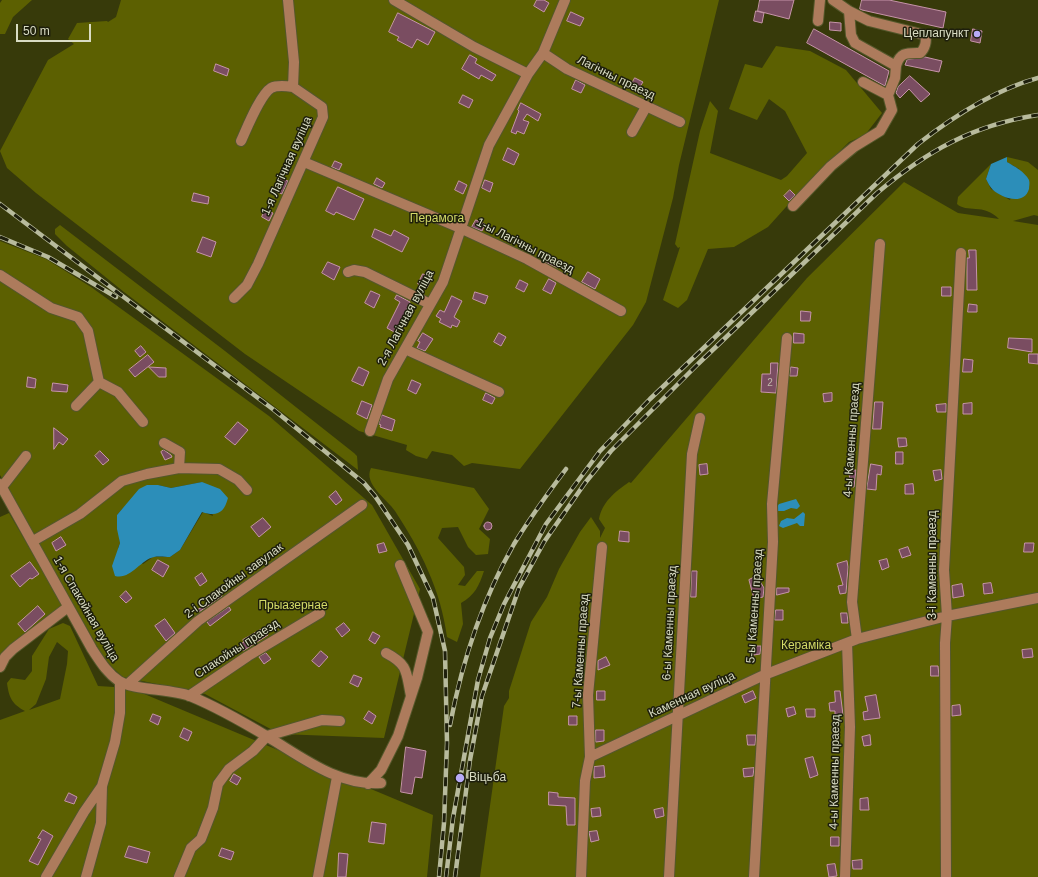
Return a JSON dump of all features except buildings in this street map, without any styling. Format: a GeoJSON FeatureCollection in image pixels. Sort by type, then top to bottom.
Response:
{"type":"FeatureCollection","features":[{"type":"Feature","properties":{"kind":"street"},"geometry":{"type":"LineString","coordinates":[[241,141],[264,96],[270,88],[277,86],[293,87],[294,62],[288,0]]}},
{"type":"Feature","properties":{"kind":"street"},"geometry":{"type":"LineString","coordinates":[[394,0],[474,47],[528,74]]}},
{"type":"Feature","properties":{"kind":"street","name":"2-я Лагічная вуліца"},"geometry":{"type":"LineString","coordinates":[[370,431],[388,379],[443,282],[489,145],[528,74],[543,53],[565,0]]}},
{"type":"Feature","properties":{"kind":"street"},"geometry":{"type":"LineString","coordinates":[[818,22],[820,0]]}},
{"type":"Feature","properties":{"kind":"street"},"geometry":{"type":"LineString","coordinates":[[793,206],[831,166],[854,147],[880,131],[892,110],[888,95],[895,78],[896,66],[899,57],[907,52],[920,53],[924,50],[925,35],[869,22],[833,0]]}},
{"type":"Feature","properties":{"kind":"street"},"geometry":{"type":"LineString","coordinates":[[849,11],[851,35],[855,43],[896,66]]}},
{"type":"Feature","properties":{"kind":"street","name":"Лагічны праезд"},"geometry":{"type":"LineString","coordinates":[[543,53],[567,68],[680,122]]}},
{"type":"Feature","properties":{"kind":"street"},"geometry":{"type":"LineString","coordinates":[[863,82],[888,95]]}},
{"type":"Feature","properties":{"kind":"street","name":"1-я Лагічная вуліца"},"geometry":{"type":"LineString","coordinates":[[234,298],[247,286],[258,264],[323,117],[322,107],[293,87]]}},
{"type":"Feature","properties":{"kind":"street"},"geometry":{"type":"LineString","coordinates":[[632,132],[646,107]]}},
{"type":"Feature","properties":{"kind":"street","name":"1-ы Лагічны праезд"},"geometry":{"type":"LineString","coordinates":[[304,162],[460,228],[527,259],[620,311]]}},
{"type":"Feature","properties":{"kind":"street","name":"4-ы Каменны праезд"},"geometry":{"type":"LineString","coordinates":[[857,639],[852,602],[880,244]]}},
{"type":"Feature","properties":{"kind":"street","name":"3-і Каменны праезд"},"geometry":{"type":"LineString","coordinates":[[946,877],[945,643],[947,616],[944,570],[961,253]]}},
{"type":"Feature","properties":{"kind":"street"},"geometry":{"type":"LineString","coordinates":[[348,272],[354,270],[365,272],[430,304]]}},
{"type":"Feature","properties":{"kind":"street"},"geometry":{"type":"LineString","coordinates":[[0,275],[51,308],[78,317],[88,331],[99,382]]}},
{"type":"Feature","properties":{"kind":"street","name":"5-ы Каменны праезд"},"geometry":{"type":"LineString","coordinates":[[754,877],[764,675],[773,542],[772,504],[787,338]]}},
{"type":"Feature","properties":{"kind":"street"},"geometry":{"type":"LineString","coordinates":[[405,349],[499,392]]}},
{"type":"Feature","properties":{"kind":"street"},"geometry":{"type":"LineString","coordinates":[[76,406],[99,382]]}},
{"type":"Feature","properties":{"kind":"street"},"geometry":{"type":"LineString","coordinates":[[99,382],[118,392],[143,422]]}},
{"type":"Feature","properties":{"kind":"street","name":"6-ы Каменны праезд"},"geometry":{"type":"LineString","coordinates":[[669,877],[692,454],[700,418]]}},
{"type":"Feature","properties":{"kind":"street"},"geometry":{"type":"LineString","coordinates":[[164,443],[180,452],[179,468]]}},
{"type":"Feature","properties":{"kind":"street"},"geometry":{"type":"LineString","coordinates":[[2,491],[26,456]]}},
{"type":"Feature","properties":{"kind":"street"},"geometry":{"type":"LineString","coordinates":[[33,541],[80,514],[122,481],[179,468],[219,469],[238,480],[247,490]]}},
{"type":"Feature","properties":{"kind":"street","name":"1-я Спакойная вуліца"},"geometry":{"type":"LineString","coordinates":[[2,491],[33,541],[68,607],[108,672],[124,683]]}},
{"type":"Feature","properties":{"kind":"street","name":"2-і Спакойны завулак"},"geometry":{"type":"LineString","coordinates":[[124,683],[198,621],[362,505]]}},
{"type":"Feature","properties":{"kind":"street","name":"7-ы Каменны праезд"},"geometry":{"type":"LineString","coordinates":[[581,877],[585,781],[590,757],[588,695],[602,546]]}},
{"type":"Feature","properties":{"kind":"street"},"geometry":{"type":"LineString","coordinates":[[368,784],[381,770],[398,736],[411,698],[428,632],[400,565]]}},
{"type":"Feature","properties":{"kind":"street","name":"Каменная вуліца"},"geometry":{"type":"LineString","coordinates":[[590,757],[764,675],[857,639],[947,616],[1038,598]]}},
{"type":"Feature","properties":{"kind":"street"},"geometry":{"type":"LineString","coordinates":[[0,667],[5,657],[13,649],[68,607]]}},
{"type":"Feature","properties":{"kind":"street","name":"Спакойны праезд"},"geometry":{"type":"LineString","coordinates":[[189,696],[248,656],[320,613]]}},
{"type":"Feature","properties":{"kind":"street","name":"4-ы Каменны праезд"},"geometry":{"type":"LineString","coordinates":[[845,877],[850,727],[847,643]]}},
{"type":"Feature","properties":{"kind":"street"},"geometry":{"type":"LineString","coordinates":[[386,653],[400,660],[404,666],[411,698]]}},
{"type":"Feature","properties":{"kind":"street"},"geometry":{"type":"LineString","coordinates":[[86,877],[100,823],[102,786],[115,742],[124,683]]}},
{"type":"Feature","properties":{"kind":"street","name":"Спакойны праезд"},"geometry":{"type":"LineString","coordinates":[[124,683],[189,696],[235,718],[337,777],[368,784],[381,783]]}},
{"type":"Feature","properties":{"kind":"street"},"geometry":{"type":"LineString","coordinates":[[178,877],[191,848],[201,840],[207,827],[218,784],[229,768],[253,751],[267,736],[322,720],[340,721]]}},
{"type":"Feature","properties":{"kind":"street"},"geometry":{"type":"LineString","coordinates":[[318,877],[337,777]]}},
{"type":"Feature","properties":{"kind":"street"},"geometry":{"type":"LineString","coordinates":[[46,877],[84,812],[102,786]]}},
{"type":"Feature","properties":{"kind":"green space"},"geometry":{"type":"Polygon","coordinates":[[[2,0],[32,0],[13,17],[5,34],[0,34],[0,3],[2,0]]]}},
{"type":"Feature","properties":{"kind":"green space","name":"Перамога"},"geometry":{"type":"Polygon","coordinates":[[[121,0],[719,0],[679,165],[673,198],[646,302],[633,325],[520,469],[472,463],[464,466],[452,455],[432,451],[427,459],[416,456],[406,450],[407,445],[359,431],[245,354],[36,193],[7,168],[0,151],[48,60],[74,44],[68,39],[77,23],[108,22],[116,17],[121,0]]]}},
{"type":"Feature","properties":{"kind":"green space"},"geometry":{"type":"Polygon","coordinates":[[[776,46],[810,51],[846,70],[882,113],[865,135],[849,142],[804,187],[768,227],[734,247],[708,249],[687,300],[678,308],[663,300],[680,247],[678,248],[675,244],[700,131],[710,101],[718,111],[710,153],[781,180],[787,176],[807,153],[785,111],[769,99],[757,120],[729,109],[745,64],[762,68],[776,46]]]}},
{"type":"Feature","properties":{"kind":"green space","name":"Кераміка"},"geometry":{"type":"Polygon","coordinates":[[[1007,157],[1028,162],[1038,170],[1038,216],[1034,215],[1013,221],[1038,225],[1038,877],[480,877],[504,706],[509,698],[509,691],[531,622],[547,597],[559,569],[580,532],[591,517],[600,531],[600,538],[605,528],[599,519],[606,502],[629,482],[631,483],[807,278],[904,182],[958,213],[999,219],[987,211],[965,208],[957,204],[958,197],[991,164],[986,179],[991,189],[1010,200],[1019,169],[1007,162],[1007,157]]]}},
{"type":"Feature","properties":{"kind":"green space"},"geometry":{"type":"Polygon","coordinates":[[[60,225],[225,351],[354,453],[357,456],[358,470],[124,292],[67,246],[55,234],[55,229],[60,225]]]}},
{"type":"Feature","properties":{"kind":"green space","name":"Прыазернае"},"geometry":{"type":"Polygon","coordinates":[[[0,241],[46,259],[91,287],[269,416],[372,505],[420,589],[384,738],[280,734],[205,694],[123,677],[112,667],[101,653],[0,475],[0,241]],[[202,482],[171,488],[158,485],[124,507],[117,515],[120,543],[118,548],[143,564],[153,557],[170,557],[180,550],[203,512],[213,516],[202,482]]]}},
{"type":"Feature","properties":{"kind":"green space"},"geometry":{"type":"Polygon","coordinates":[[[371,468],[474,488],[489,509],[479,529],[490,539],[488,554],[476,555],[468,547],[458,527],[442,528],[438,538],[464,567],[465,575],[458,585],[465,586],[477,571],[484,571],[476,590],[470,597],[461,603],[463,624],[457,642],[447,637],[435,586],[413,540],[395,511],[377,491],[370,480],[369,474],[371,468]]]}},
{"type":"Feature","properties":{"kind":"green space"},"geometry":{"type":"Polygon","coordinates":[[[9,513],[64,607],[0,657],[0,517],[9,513]]]}},
{"type":"Feature","properties":{"kind":"green space"},"geometry":{"type":"Polygon","coordinates":[[[63,623],[70,626],[98,686],[130,688],[433,815],[427,877],[0,877],[0,720],[25,711],[17,706],[12,700],[7,683],[11,678],[25,680],[32,671],[32,656],[49,629],[63,623]],[[57,642],[49,657],[46,679],[36,704],[29,710],[60,699],[68,651],[57,642]]]}},
{"type":"Feature","properties":{"kind":"water"},"geometry":{"type":"Polygon","coordinates":[[[1007,157],[1007,162],[1016,167],[1029,180],[1029,189],[1023,197],[1018,199],[1007,198],[997,193],[993,190],[986,179],[991,164],[1007,157]]]}},
{"type":"Feature","properties":{"kind":"water"},"geometry":{"type":"Polygon","coordinates":[[[202,482],[220,489],[228,498],[222,510],[216,514],[202,512],[180,550],[170,557],[154,557],[144,562],[131,573],[115,576],[112,566],[120,543],[117,529],[117,515],[139,489],[147,485],[158,485],[171,488],[202,482]]]}},
{"type":"Feature","properties":{"kind":"water"},"geometry":{"type":"Polygon","coordinates":[[[796,499],[800,506],[797,509],[791,508],[784,511],[778,511],[777,507],[779,504],[796,499]]]}},
{"type":"Feature","properties":{"kind":"water"},"geometry":{"type":"Polygon","coordinates":[[[803,512],[805,514],[804,526],[800,526],[797,523],[783,528],[779,526],[781,521],[787,518],[794,519],[803,512]]]}},
{"type":"Feature","properties":{"kind":"railway"},"geometry":{"type":"LineString","coordinates":[[446,877],[453,818],[478,680],[490,638],[504,604],[546,524],[600,451],[650,399],[918,144],[975,105],[1006,89],[1038,78]]}},
{"type":"Feature","properties":{"kind":"railway"},"geometry":{"type":"LineString","coordinates":[[455,877],[470,760],[482,696],[519,588],[544,542],[585,483],[611,451],[698,364],[877,193],[914,164],[952,142],[992,126],[1038,115]]}},
{"type":"Feature","properties":{"kind":"railway"},"geometry":{"type":"LineString","coordinates":[[0,204],[274,410],[364,483],[375,496],[408,545],[433,598],[445,651],[447,743],[444,823],[439,877]]}},
{"type":"Feature","properties":{"kind":"railway"},"geometry":{"type":"LineString","coordinates":[[0,237],[48,257],[116,297]]}},
{"type":"Feature","properties":{"kind":"railway"},"geometry":{"type":"LineString","coordinates":[[450,725],[467,655],[474,632],[492,587],[514,544],[566,469]]}},
{"type":"Feature","properties":{"kind":"place","name":"Цеплапункт"},"geometry":{"type":"Point","coordinates":[977,34]}},
{"type":"Feature","properties":{"kind":"place","name":"Віцьба"},"geometry":{"type":"Point","coordinates":[460,778]}}]}
